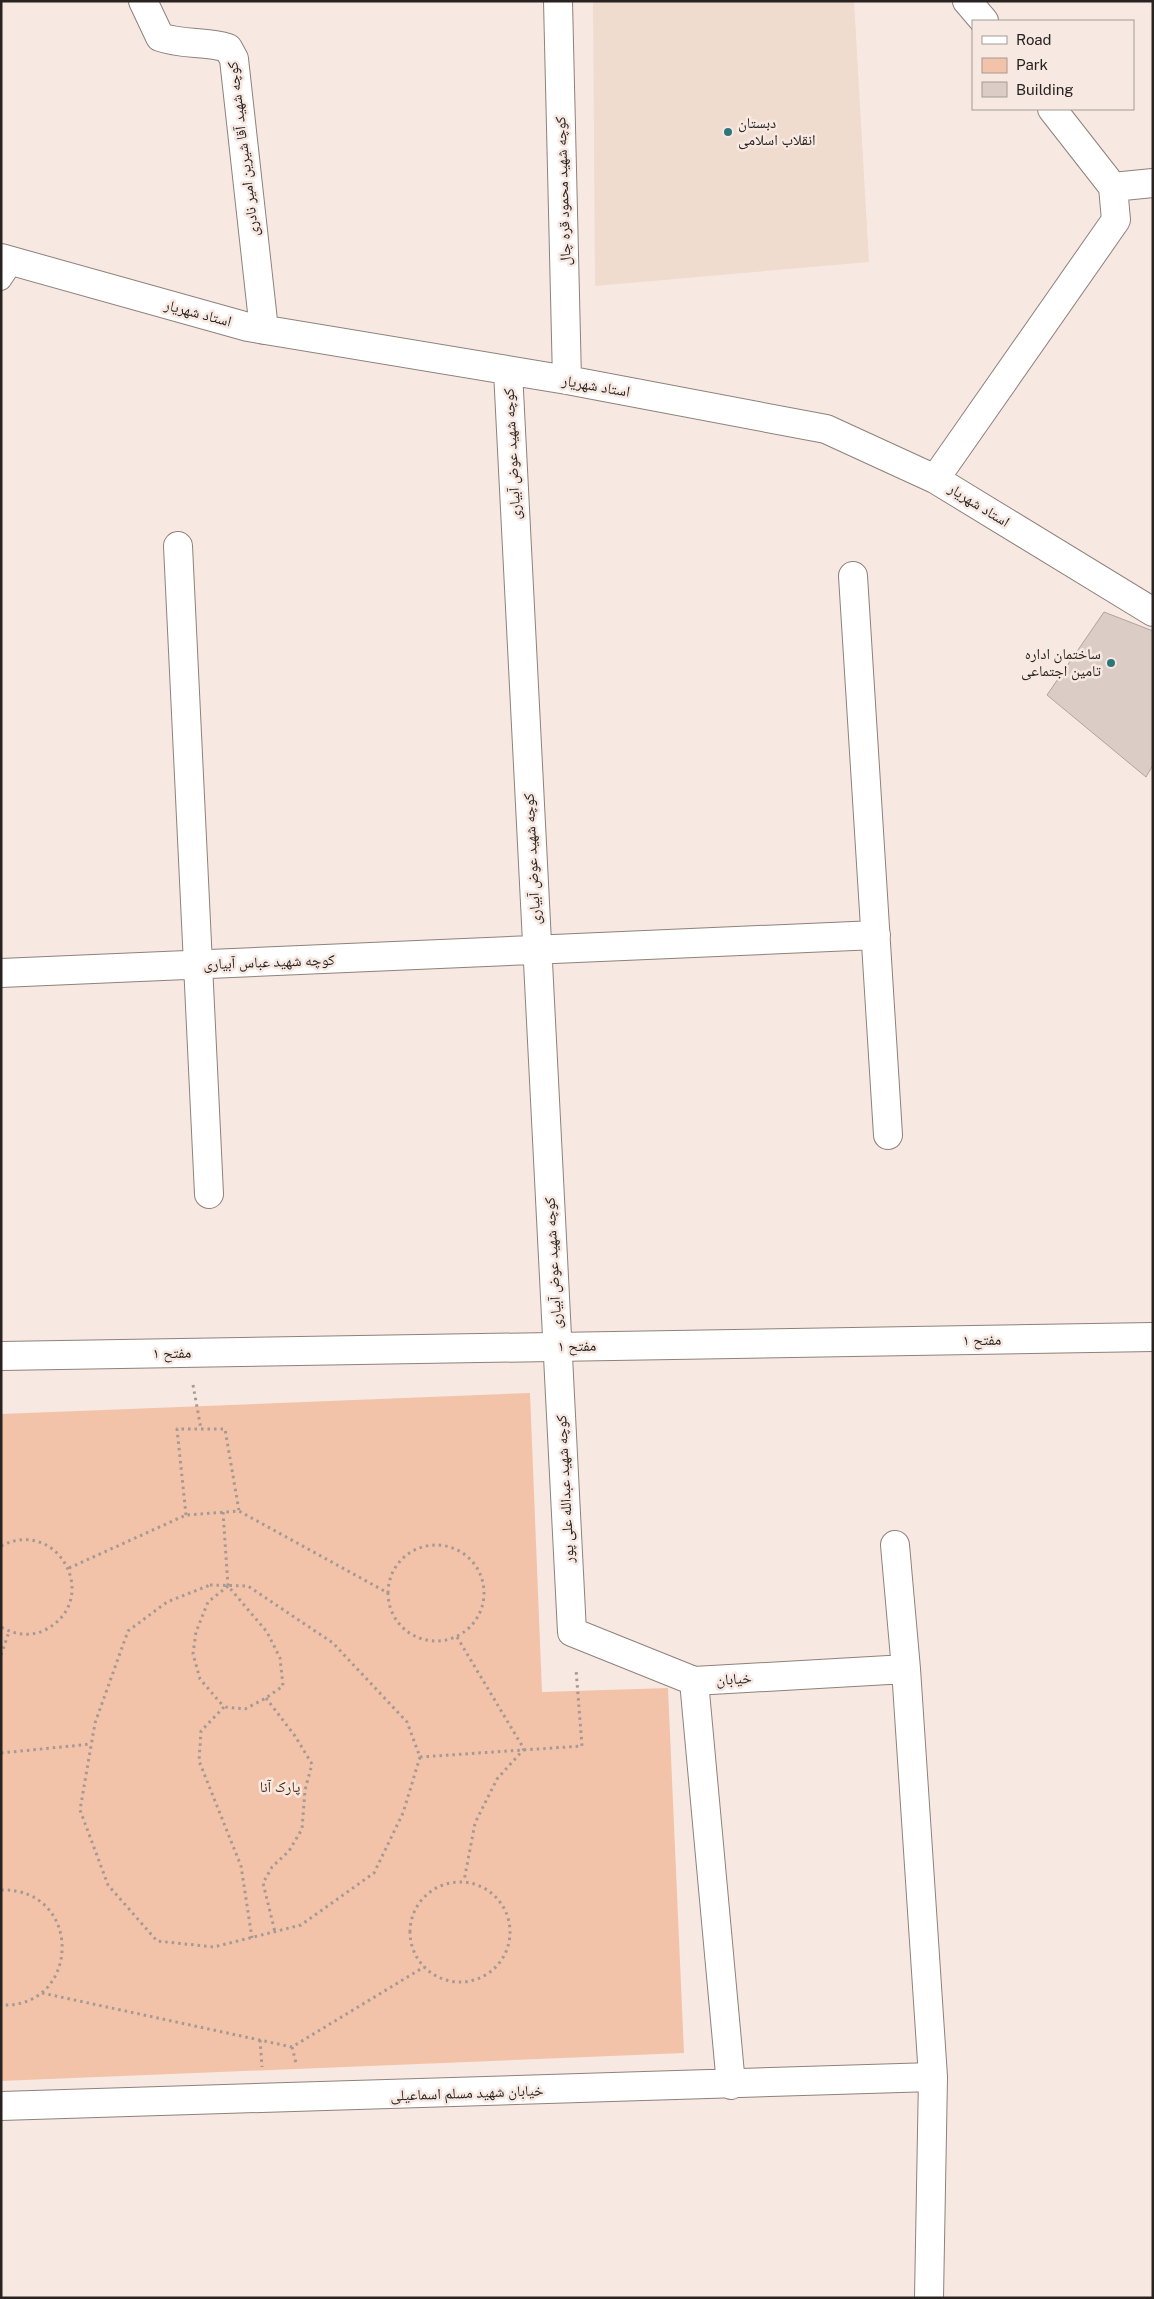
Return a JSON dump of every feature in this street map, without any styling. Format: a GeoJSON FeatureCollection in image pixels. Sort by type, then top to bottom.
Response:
{"type":"FeatureCollection","features":[{"type":"Feature","properties":{"kind":"street","name":"کوچه شهید آقا شیرین امیر نادری"},"geometry":{"type":"LineString","coordinates":[[143,1],[160,37],[172,42],[216,44],[228,48],[234,59],[264,330]]}},
{"type":"Feature","properties":{"kind":"street","name":"کوچه شهید محمود قره چال"},"geometry":{"type":"LineString","coordinates":[[558,1],[567,380]]}},
{"type":"Feature","properties":{"kind":"street"},"geometry":{"type":"LineString","coordinates":[[967,1],[983,20]]}},
{"type":"Feature","properties":{"kind":"street"},"geometry":{"type":"LineString","coordinates":[[935,479],[1116,220],[1113,187],[1053,110]]}},
{"type":"Feature","properties":{"kind":"street"},"geometry":{"type":"LineString","coordinates":[[1113,187],[1153,183]]}},
{"type":"Feature","properties":{"kind":"street","name":"استاد شهریار"},"geometry":{"type":"LineString","coordinates":[[5,267],[264,330],[567,380],[826,429],[935,479],[1153,612]]}},
{"type":"Feature","properties":{"kind":"street","name":"کوچه شهید عوض آبیاری"},"geometry":{"type":"LineString","coordinates":[[508,371],[557,1347]]}},
{"type":"Feature","properties":{"kind":"street"},"geometry":{"type":"LineString","coordinates":[[178,546],[209,1194]]}},
{"type":"Feature","properties":{"kind":"street"},"geometry":{"type":"LineString","coordinates":[[853,576],[888,1135]]}},
{"type":"Feature","properties":{"kind":"street","name":"کوچه شهید عباس آبیاری"},"geometry":{"type":"LineString","coordinates":[[1,974],[876,935]]}},
{"type":"Feature","properties":{"kind":"street","name":"مفتح ۱"},"geometry":{"type":"LineString","coordinates":[[1,1356],[1153,1336]]}},
{"type":"Feature","properties":{"kind":"street","name":"کوچه شهید عبدالله علی پور"},"geometry":{"type":"LineString","coordinates":[[557,1347],[572,1632]]}},
{"type":"Feature","properties":{"kind":"street"},"geometry":{"type":"LineString","coordinates":[[895,1545],[906,1669],[933,2078],[929,2298]]}},
{"type":"Feature","properties":{"kind":"street","name":"خیابان"},"geometry":{"type":"LineString","coordinates":[[572,1632],[694,1682],[906,1669]]}},
{"type":"Feature","properties":{"kind":"street"},"geometry":{"type":"LineString","coordinates":[[694,1682],[731,2085]]}},
{"type":"Feature","properties":{"kind":"street","name":"خیابان شهید مسلم اسماعیلی"},"geometry":{"type":"LineString","coordinates":[[1,2106],[933,2078]]}},
{"type":"Feature","properties":{"kind":"path"},"geometry":{"type":"LineString","coordinates":[[188,1353],[201,1429]]}},
{"type":"Feature","properties":{"kind":"path"},"geometry":{"type":"LineString","coordinates":[[186,1515],[177,1429],[225,1429],[239,1511]]}},
{"type":"Feature","properties":{"kind":"path"},"geometry":{"type":"LineString","coordinates":[[69,1568],[186,1515],[239,1511],[388,1593]]}},
{"type":"Feature","properties":{"kind":"path"},"geometry":{"type":"LineString","coordinates":[[223,1512],[228,1586],[263,1626],[280,1658],[283,1686],[245,1709],[224,1706],[200,1678],[193,1654],[196,1632],[208,1602],[228,1586]]}},
{"type":"Feature","properties":{"kind":"path"},"geometry":{"type":"LineString","coordinates":[[1,1546],[18,1540],[33,1540],[48,1545],[60,1555],[69,1568],[72,1583],[71,1599],[65,1614],[54,1625],[40,1632],[25,1635],[9,1632],[1,1627]]}},
{"type":"Feature","properties":{"kind":"path"},"geometry":{"type":"LineString","coordinates":[[426,1546],[442,1546],[456,1550],[469,1559],[478,1571],[483,1586],[483,1601],[478,1616],[469,1628],[457,1637],[434,1641],[411,1634],[398,1623],[390,1609],[388,1593],[391,1577],[399,1563],[411,1552],[426,1546]]}},
{"type":"Feature","properties":{"kind":"path"},"geometry":{"type":"LineString","coordinates":[[210,1585],[228,1586],[248,1586],[333,1643],[407,1722],[420,1757],[403,1813],[374,1873],[301,1926],[214,1947],[157,1942],[108,1886],[80,1810],[94,1724],[128,1631],[167,1602],[210,1585]]}},
{"type":"Feature","properties":{"kind":"path"},"geometry":{"type":"LineString","coordinates":[[1,1654],[9,1632]]}},
{"type":"Feature","properties":{"kind":"path"},"geometry":{"type":"LineString","coordinates":[[420,1757],[524,1748],[582,1746],[572,1632]]}},
{"type":"Feature","properties":{"kind":"path"},"geometry":{"type":"LineString","coordinates":[[457,1637],[524,1748]]}},
{"type":"Feature","properties":{"kind":"path"},"geometry":{"type":"LineString","coordinates":[[266,1698],[295,1736],[312,1764],[305,1790],[302,1828],[289,1850],[272,1868],[262,1883],[275,1932]]}},
{"type":"Feature","properties":{"kind":"path"},"geometry":{"type":"LineString","coordinates":[[224,1706],[201,1731],[200,1761],[241,1866],[252,1938]]}},
{"type":"Feature","properties":{"kind":"path"},"geometry":{"type":"LineString","coordinates":[[1,1752],[91,1744]]}},
{"type":"Feature","properties":{"kind":"path"},"geometry":{"type":"LineString","coordinates":[[464,1881],[475,1823],[497,1779],[524,1748]]}},
{"type":"Feature","properties":{"kind":"path"},"geometry":{"type":"LineString","coordinates":[[464,1881],[480,1885],[494,1893],[504,1906],[510,1921],[511,1937],[506,1953],[497,1966],[485,1976],[470,1982],[453,1982],[438,1977],[424,1967],[414,1953],[410,1936],[411,1918],[418,1903],[431,1890],[447,1883],[464,1881]]}},
{"type":"Feature","properties":{"kind":"path"},"geometry":{"type":"LineString","coordinates":[[1,1890],[12,1889],[30,1894],[45,1904],[57,1920],[64,1939],[62,1960],[55,1978],[42,1993],[23,2002],[1,2005]]}},
{"type":"Feature","properties":{"kind":"path"},"geometry":{"type":"LineString","coordinates":[[42,1993],[292,2047],[424,1967]]}},
{"type":"Feature","properties":{"kind":"shaded area","name":"دبستان انقلاب اسلامی"},"geometry":{"type":"Polygon","coordinates":[[[593,1],[854,1],[869,262],[595,286],[593,1]]]}},
{"type":"Feature","properties":{"kind":"green space","name":"پارک آنا"},"geometry":{"type":"Polygon","coordinates":[[[530,1393],[542,1692],[668,1688],[684,2053],[1,2081],[1,1414],[530,1393]]]}},
{"type":"Feature","properties":{"kind":"building","name":"ساختمان اداره تامین اجتماعی"},"geometry":{"type":"Polygon","coordinates":[[[1104,612],[1153,631],[1153,765],[1146,777],[1047,695],[1104,612]]]}},
{"type":"Feature","properties":{"kind":"place","name":"دبستان انقلاب اسلامی"},"geometry":{"type":"Point","coordinates":[728,132]}},
{"type":"Feature","properties":{"kind":"place","name":"ساختمان اداره تامین اجتماعی"},"geometry":{"type":"Point","coordinates":[1111,663]}}]}
